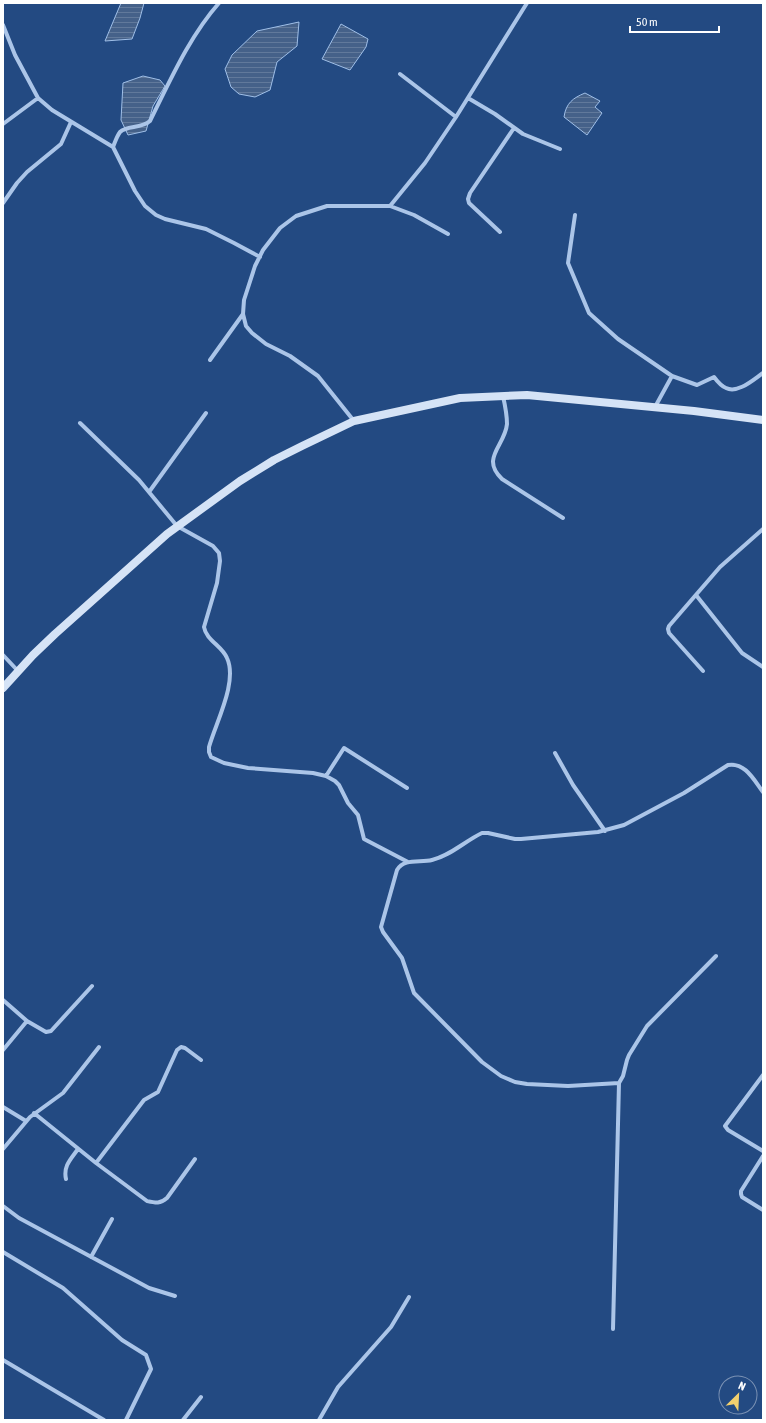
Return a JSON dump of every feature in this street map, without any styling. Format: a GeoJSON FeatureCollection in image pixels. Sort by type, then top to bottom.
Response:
{"type":"FeatureCollection","features":[{"type":"Feature","properties":{"kind":"street"},"geometry":{"type":"LineString","coordinates":[[112,147],[119,133],[145,125],[150,121],[201,26],[219,3]]}},
{"type":"Feature","properties":{"kind":"street"},"geometry":{"type":"LineString","coordinates":[[390,206],[425,163],[456,117],[527,3]]}},
{"type":"Feature","properties":{"kind":"street"},"geometry":{"type":"LineString","coordinates":[[3,25],[15,55],[38,98],[44,104],[71,122],[103,140],[112,147],[135,191],[146,206],[156,215],[174,222],[206,230],[260,257]]}},
{"type":"Feature","properties":{"kind":"street"},"geometry":{"type":"LineString","coordinates":[[400,74],[456,117]]}},
{"type":"Feature","properties":{"kind":"street"},"geometry":{"type":"LineString","coordinates":[[3,124],[38,98]]}},
{"type":"Feature","properties":{"kind":"street"},"geometry":{"type":"LineString","coordinates":[[468,98],[529,137],[560,149]]}},
{"type":"Feature","properties":{"kind":"street"},"geometry":{"type":"LineString","coordinates":[[3,203],[27,172],[61,144],[71,122]]}},
{"type":"Feature","properties":{"kind":"street"},"geometry":{"type":"LineString","coordinates":[[500,232],[468,199],[470,193],[514,128]]}},
{"type":"Feature","properties":{"kind":"street"},"geometry":{"type":"LineString","coordinates":[[354,421],[318,376],[290,356],[266,344],[246,326],[243,314],[244,300],[255,266],[263,250],[280,228],[296,216],[327,206],[390,206],[414,215],[448,234]]}},
{"type":"Feature","properties":{"kind":"street"},"geometry":{"type":"LineString","coordinates":[[575,215],[568,263],[590,313],[618,339],[672,376],[697,385],[714,377],[725,387],[731,389],[745,386],[763,372]]}},
{"type":"Feature","properties":{"kind":"street"},"geometry":{"type":"LineString","coordinates":[[210,360],[243,314]]}},
{"type":"Feature","properties":{"kind":"street"},"geometry":{"type":"LineString","coordinates":[[655,407],[672,376]]}},
{"type":"Feature","properties":{"kind":"street"},"geometry":{"type":"LineString","coordinates":[[503,395],[507,425],[493,458],[493,466],[496,473],[502,479],[563,518]]}},
{"type":"Feature","properties":{"kind":"street"},"geometry":{"type":"LineString","coordinates":[[3,688],[55,634],[177,526],[240,481],[274,460],[354,421],[460,398],[503,395],[569,398],[763,420]]}},
{"type":"Feature","properties":{"kind":"street"},"geometry":{"type":"LineString","coordinates":[[150,492],[206,413]]}},
{"type":"Feature","properties":{"kind":"street"},"geometry":{"type":"LineString","coordinates":[[80,423],[150,492],[177,526],[213,546],[219,553],[220,561],[217,582],[204,627],[207,635],[228,658],[230,677],[226,695],[209,747],[211,757],[224,763],[248,768],[313,773],[326,776],[339,785],[348,803],[358,815],[364,839],[408,862]]}},
{"type":"Feature","properties":{"kind":"street"},"geometry":{"type":"LineString","coordinates":[[703,671],[669,633],[669,626],[725,562],[763,529]]}},
{"type":"Feature","properties":{"kind":"street"},"geometry":{"type":"LineString","coordinates":[[696,595],[742,653],[763,667]]}},
{"type":"Feature","properties":{"kind":"street"},"geometry":{"type":"LineString","coordinates":[[3,655],[18,672]]}},
{"type":"Feature","properties":{"kind":"street"},"geometry":{"type":"LineString","coordinates":[[326,776],[344,748],[407,788]]}},
{"type":"Feature","properties":{"kind":"street"},"geometry":{"type":"LineString","coordinates":[[555,753],[573,785],[605,831]]}},
{"type":"Feature","properties":{"kind":"street"},"geometry":{"type":"LineString","coordinates":[[619,1083],[568,1086],[515,1082],[501,1076],[482,1062],[421,1001],[411,987],[402,958],[383,932],[381,927],[397,870],[400,866],[408,862],[431,861],[441,857],[482,833],[515,839],[598,832],[624,825],[684,793],[728,765],[733,764],[746,770],[763,792]]}},
{"type":"Feature","properties":{"kind":"street"},"geometry":{"type":"LineString","coordinates":[[613,1329],[619,1083],[623,1076],[627,1060],[647,1026],[716,956]]}},
{"type":"Feature","properties":{"kind":"street"},"geometry":{"type":"LineString","coordinates":[[3,1000],[27,1021],[46,1032],[51,1031],[92,986]]}},
{"type":"Feature","properties":{"kind":"street"},"geometry":{"type":"LineString","coordinates":[[3,1050],[27,1021]]}},
{"type":"Feature","properties":{"kind":"street"},"geometry":{"type":"LineString","coordinates":[[3,1149],[34,1113],[63,1093],[98,1047]]}},
{"type":"Feature","properties":{"kind":"street"},"geometry":{"type":"LineString","coordinates":[[96,1163],[144,1100],[158,1092],[177,1050],[181,1047],[185,1048],[201,1060]]}},
{"type":"Feature","properties":{"kind":"street"},"geometry":{"type":"LineString","coordinates":[[763,1075],[725,1126],[728,1130],[763,1151]]}},
{"type":"Feature","properties":{"kind":"street"},"geometry":{"type":"LineString","coordinates":[[3,1107],[26,1121]]}},
{"type":"Feature","properties":{"kind":"street"},"geometry":{"type":"LineString","coordinates":[[34,1113],[78,1150],[147,1201],[157,1204],[163,1202],[167,1198],[195,1159]]}},
{"type":"Feature","properties":{"kind":"street"},"geometry":{"type":"LineString","coordinates":[[66,1179],[64,1172],[67,1164],[78,1150]]}},
{"type":"Feature","properties":{"kind":"street"},"geometry":{"type":"LineString","coordinates":[[763,1156],[741,1191],[741,1194],[763,1210]]}},
{"type":"Feature","properties":{"kind":"street"},"geometry":{"type":"LineString","coordinates":[[3,1206],[19,1218],[149,1288],[175,1296]]}},
{"type":"Feature","properties":{"kind":"street"},"geometry":{"type":"LineString","coordinates":[[91,1257],[112,1219]]}},
{"type":"Feature","properties":{"kind":"street"},"geometry":{"type":"LineString","coordinates":[[3,1252],[63,1288],[122,1340],[146,1355],[151,1369],[126,1420]]}},
{"type":"Feature","properties":{"kind":"street"},"geometry":{"type":"LineString","coordinates":[[319,1420],[338,1387],[392,1327],[409,1297]]}},
{"type":"Feature","properties":{"kind":"street"},"geometry":{"type":"LineString","coordinates":[[3,1360],[104,1420]]}},
{"type":"Feature","properties":{"kind":"street"},"geometry":{"type":"LineString","coordinates":[[183,1420],[201,1397]]}},
{"type":"Feature","properties":{"kind":"water"},"geometry":{"type":"Polygon","coordinates":[[[121,3],[144,3],[132,39],[105,41],[121,3]]]}},
{"type":"Feature","properties":{"kind":"water"},"geometry":{"type":"Polygon","coordinates":[[[299,22],[297,46],[277,62],[270,90],[255,97],[239,94],[231,87],[225,69],[232,55],[257,31],[299,22]]]}},
{"type":"Feature","properties":{"kind":"water"},"geometry":{"type":"Polygon","coordinates":[[[341,24],[368,39],[366,47],[350,70],[322,59],[341,24]]]}},
{"type":"Feature","properties":{"kind":"water"},"geometry":{"type":"Polygon","coordinates":[[[143,76],[160,80],[165,86],[153,106],[146,131],[128,135],[121,120],[123,83],[143,76]]]}},
{"type":"Feature","properties":{"kind":"water"},"geometry":{"type":"Polygon","coordinates":[[[585,93],[600,101],[595,107],[602,113],[587,135],[564,117],[568,105],[577,97],[585,93]]]}}]}
